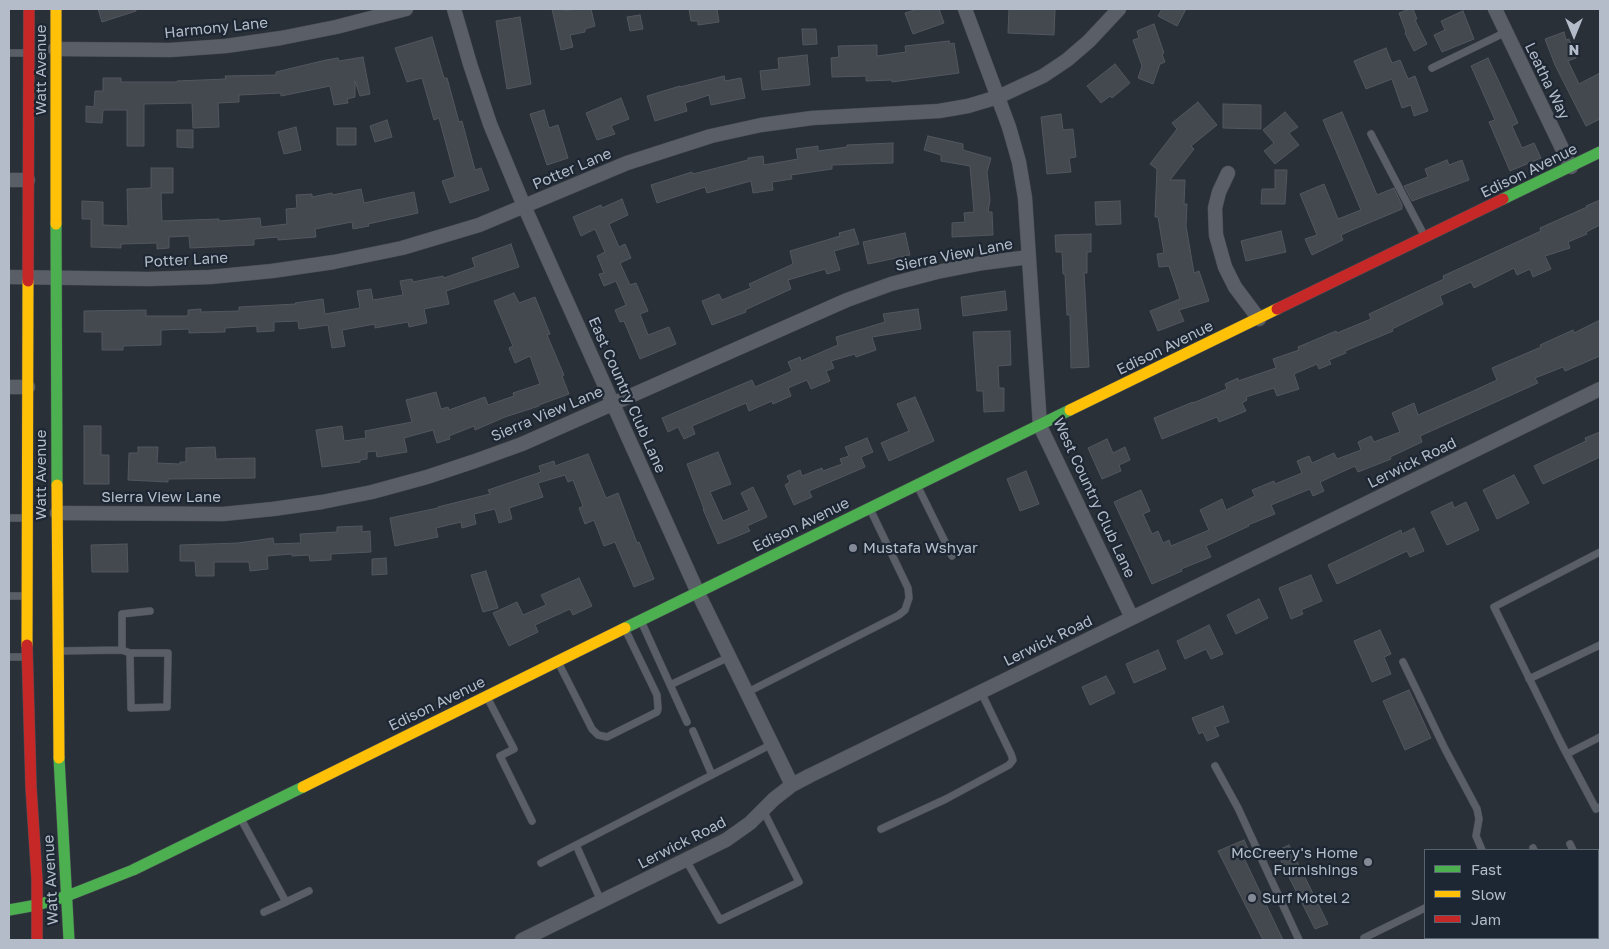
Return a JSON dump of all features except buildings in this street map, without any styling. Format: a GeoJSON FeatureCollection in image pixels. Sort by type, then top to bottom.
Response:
{"type":"FeatureCollection","features":[{"type":"Feature","properties":{"kind":"main road","name":"Watt Avenue"},"geometry":{"type":"LineString","coordinates":[[29,9],[27,596],[31,787],[38,940]]}},
{"type":"Feature","properties":{"kind":"main road","name":"Watt Avenue"},"geometry":{"type":"LineString","coordinates":[[56,9],[57,651],[59,780],[69,940]]}},
{"type":"Feature","properties":{"kind":"main road","name":"Edison Avenue"},"geometry":{"type":"LineString","coordinates":[[9,910],[37,905],[67,896],[133,870],[1600,152]]}},
{"type":"Feature","properties":{"kind":"street","name":"Harmony Lane"},"geometry":{"type":"LineString","coordinates":[[55,49],[170,50],[226,46],[336,27],[406,9]]}},
{"type":"Feature","properties":{"kind":"street","name":"East Country Club Lane"},"geometry":{"type":"LineString","coordinates":[[454,9],[490,124],[524,206],[698,593],[792,785]]}},
{"type":"Feature","properties":{"kind":"street","name":"West Country Club Lane"},"geometry":{"type":"LineString","coordinates":[[965,9],[1010,127],[1019,162],[1025,198],[1040,426],[1132,618]]}},
{"type":"Feature","properties":{"kind":"street","name":"Potter Lane"},"geometry":{"type":"LineString","coordinates":[[9,277],[148,279],[210,277],[334,262],[402,248],[447,236],[627,164],[712,136],[762,125],[812,118],[939,111],[968,106],[998,97],[1043,76],[1067,60],[1089,42],[1119,9]]}},
{"type":"Feature","properties":{"kind":"street","name":"Leatha Way"},"geometry":{"type":"LineString","coordinates":[[1495,9],[1571,167]]}},
{"type":"Feature","properties":{"kind":"street"},"geometry":{"type":"LineString","coordinates":[[1228,173],[1218,192],[1215,208],[1216,234],[1223,261],[1235,287],[1259,319]]}},
{"type":"Feature","properties":{"kind":"street"},"geometry":{"type":"LineString","coordinates":[[9,180],[28,180]]}},
{"type":"Feature","properties":{"kind":"street","name":"Sierra View Lane"},"geometry":{"type":"LineString","coordinates":[[56,513],[223,514],[322,502],[409,482],[475,462],[522,444],[818,312],[891,284],[955,268],[1029,257]]}},
{"type":"Feature","properties":{"kind":"street"},"geometry":{"type":"LineString","coordinates":[[9,387],[28,387]]}},
{"type":"Feature","properties":{"kind":"street","name":"Lerwick Road"},"geometry":{"type":"LineString","coordinates":[[522,940],[735,835],[792,785],[1600,389]]}},
{"type":"Feature","properties":{"kind":"lane"},"geometry":{"type":"LineString","coordinates":[[1432,68],[1506,32]]}},
{"type":"Feature","properties":{"kind":"lane"},"geometry":{"type":"LineString","coordinates":[[9,53],[28,53]]}},
{"type":"Feature","properties":{"kind":"lane"},"geometry":{"type":"LineString","coordinates":[[1371,134],[1425,238]]}},
{"type":"Feature","properties":{"kind":"lane"},"geometry":{"type":"LineString","coordinates":[[917,485],[952,556]]}},
{"type":"Feature","properties":{"kind":"lane"},"geometry":{"type":"LineString","coordinates":[[746,692],[899,616],[905,610],[909,598],[908,588],[870,508]]}},
{"type":"Feature","properties":{"kind":"lane"},"geometry":{"type":"LineString","coordinates":[[9,518],[27,518]]}},
{"type":"Feature","properties":{"kind":"lane"},"geometry":{"type":"LineString","coordinates":[[1600,552],[1494,607],[1596,809],[1600,807]]}},
{"type":"Feature","properties":{"kind":"lane"},"geometry":{"type":"LineString","coordinates":[[9,596],[27,596]]}},
{"type":"Feature","properties":{"kind":"lane"},"geometry":{"type":"LineString","coordinates":[[122,650],[122,614],[150,611]]}},
{"type":"Feature","properties":{"kind":"lane"},"geometry":{"type":"LineString","coordinates":[[640,621],[687,722]]}},
{"type":"Feature","properties":{"kind":"lane"},"geometry":{"type":"LineString","coordinates":[[558,662],[592,729],[598,735],[607,737],[657,712],[658,709],[657,695],[625,629]]}},
{"type":"Feature","properties":{"kind":"lane"},"geometry":{"type":"LineString","coordinates":[[1529,678],[1600,645]]}},
{"type":"Feature","properties":{"kind":"lane"},"geometry":{"type":"LineString","coordinates":[[57,651],[122,650],[130,653],[168,653],[167,707],[131,708],[130,653]]}},
{"type":"Feature","properties":{"kind":"lane"},"geometry":{"type":"LineString","coordinates":[[9,657],[28,657]]}},
{"type":"Feature","properties":{"kind":"lane"},"geometry":{"type":"LineString","coordinates":[[670,685],[729,657]]}},
{"type":"Feature","properties":{"kind":"lane"},"geometry":{"type":"LineString","coordinates":[[1403,662],[1476,810],[1479,819],[1476,836],[1482,849]]}},
{"type":"Feature","properties":{"kind":"lane"},"geometry":{"type":"LineString","coordinates":[[881,830],[946,799],[1009,765],[1013,760],[981,692]]}},
{"type":"Feature","properties":{"kind":"lane"},"geometry":{"type":"LineString","coordinates":[[487,696],[514,749],[500,756],[532,821]]}},
{"type":"Feature","properties":{"kind":"lane"},"geometry":{"type":"LineString","coordinates":[[693,732],[712,775]]}},
{"type":"Feature","properties":{"kind":"lane"},"geometry":{"type":"LineString","coordinates":[[1567,754],[1600,737]]}},
{"type":"Feature","properties":{"kind":"lane"},"geometry":{"type":"LineString","coordinates":[[541,863],[772,744]]}},
{"type":"Feature","properties":{"kind":"lane"},"geometry":{"type":"LineString","coordinates":[[1215,766],[1238,808],[1299,940]]}},
{"type":"Feature","properties":{"kind":"lane"},"geometry":{"type":"LineString","coordinates":[[686,860],[720,920],[799,882],[762,810]]}},
{"type":"Feature","properties":{"kind":"lane"},"geometry":{"type":"LineString","coordinates":[[239,817],[286,902]]}},
{"type":"Feature","properties":{"kind":"lane"},"geometry":{"type":"LineString","coordinates":[[576,845],[601,901]]}},
{"type":"Feature","properties":{"kind":"lane"},"geometry":{"type":"LineString","coordinates":[[264,912],[309,891]]}},
{"type":"Feature","properties":{"kind":"lane"},"geometry":{"type":"LineString","coordinates":[[1365,940],[1364,938],[1424,908]]}},
{"type":"Feature","properties":{"kind":"traffic: fast"},"geometry":{"type":"LineString","coordinates":[[1503,199],[1600,152]]}},
{"type":"Feature","properties":{"kind":"traffic: fast"},"geometry":{"type":"LineString","coordinates":[[56,224],[57,485]]}},
{"type":"Feature","properties":{"kind":"traffic: fast"},"geometry":{"type":"LineString","coordinates":[[625,628],[1070,410]]}},
{"type":"Feature","properties":{"kind":"traffic: fast"},"geometry":{"type":"LineString","coordinates":[[59,758],[69,940]]}},
{"type":"Feature","properties":{"kind":"traffic: fast"},"geometry":{"type":"LineString","coordinates":[[9,910],[37,905],[67,896],[133,870],[303,787]]}},
{"type":"Feature","properties":{"kind":"traffic: slow"},"geometry":{"type":"LineString","coordinates":[[56,9],[56,224]]}},
{"type":"Feature","properties":{"kind":"traffic: slow"},"geometry":{"type":"LineString","coordinates":[[27,645],[28,281]]}},
{"type":"Feature","properties":{"kind":"traffic: slow"},"geometry":{"type":"LineString","coordinates":[[1070,410],[1277,309]]}},
{"type":"Feature","properties":{"kind":"traffic: slow"},"geometry":{"type":"LineString","coordinates":[[57,485],[59,758]]}},
{"type":"Feature","properties":{"kind":"traffic: slow"},"geometry":{"type":"LineString","coordinates":[[303,787],[625,628]]}},
{"type":"Feature","properties":{"kind":"traffic: jam"},"geometry":{"type":"LineString","coordinates":[[28,281],[29,9]]}},
{"type":"Feature","properties":{"kind":"traffic: jam"},"geometry":{"type":"LineString","coordinates":[[1277,309],[1503,199]]}},
{"type":"Feature","properties":{"kind":"traffic: jam"},"geometry":{"type":"LineString","coordinates":[[27,645],[31,787],[37,880],[37,940]]}},
{"type":"Feature","properties":{"kind":"place","name":"Mustafa Wshyar"},"geometry":{"type":"Point","coordinates":[853,548]}},
{"type":"Feature","properties":{"kind":"place","name":"McCreery's Home Furnishings"},"geometry":{"type":"Point","coordinates":[1368,862]}},
{"type":"Feature","properties":{"kind":"place","name":"Surf Motel 2"},"geometry":{"type":"Point","coordinates":[1252,898]}}]}
